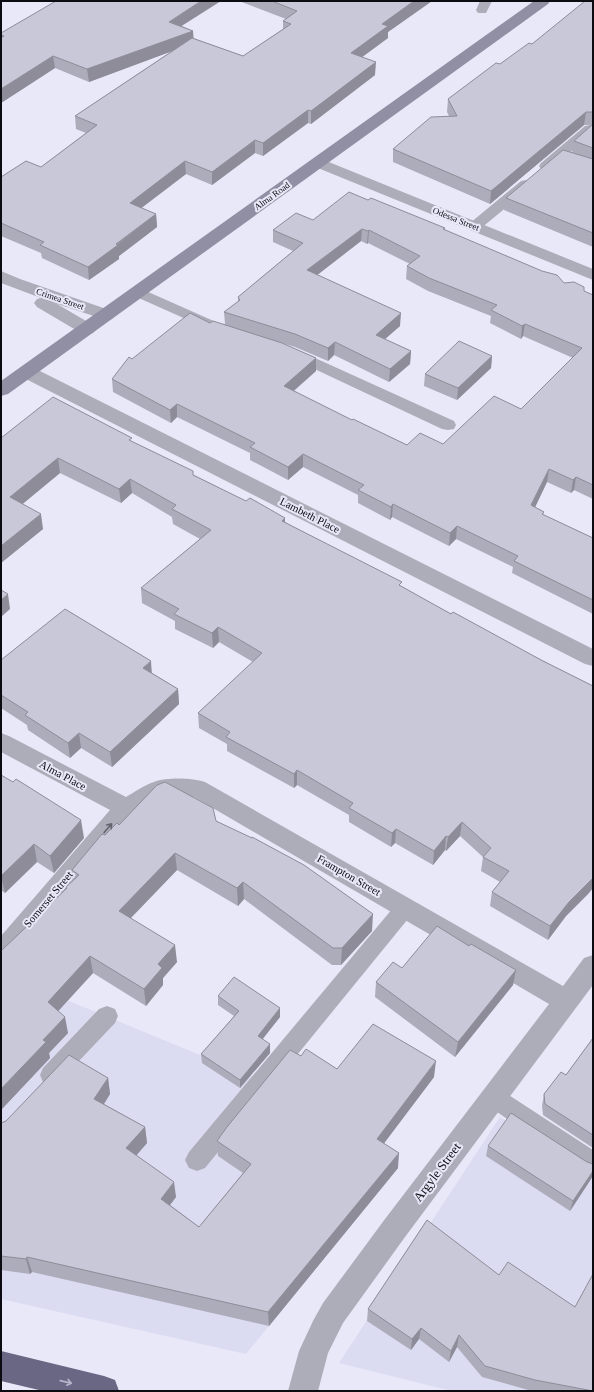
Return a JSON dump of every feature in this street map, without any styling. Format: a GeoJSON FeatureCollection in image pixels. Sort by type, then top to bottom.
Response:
{"type":"FeatureCollection","features":[{"type":"Feature","properties":{"kind":"highway"},"geometry":{"type":"LineString","coordinates":[[1,1366],[104,1391]]}},
{"type":"Feature","properties":{"kind":"street","name":"Alma Road"},"geometry":{"type":"LineString","coordinates":[[1,390],[543,1]]}},
{"type":"Feature","properties":{"kind":"street","name":"Odessa Street"},"geometry":{"type":"LineString","coordinates":[[319,163],[593,275]]}},
{"type":"Feature","properties":{"kind":"street","name":"Crimea Street"},"geometry":{"type":"LineString","coordinates":[[7,279],[106,315]]}},
{"type":"Feature","properties":{"kind":"street","name":"Crimea Street"},"geometry":{"type":"LineString","coordinates":[[7,279],[38,300],[87,329]]}},
{"type":"Feature","properties":{"kind":"street","name":"Lambeth Place"},"geometry":{"type":"LineString","coordinates":[[27,372],[593,658]]}},
{"type":"Feature","properties":{"kind":"street","name":"Alma Place"},"geometry":{"type":"LineString","coordinates":[[1,742],[126,808]]}},
{"type":"Feature","properties":{"kind":"street","name":"Frampton Street"},"geometry":{"type":"LineString","coordinates":[[126,808],[160,789],[197,788],[566,1001]]}},
{"type":"Feature","properties":{"kind":"street","name":"Somerset Street"},"geometry":{"type":"LineString","coordinates":[[1,954],[126,808]]}},
{"type":"Feature","properties":{"kind":"street","name":"Argyle Street"},"geometry":{"type":"LineString","coordinates":[[302,1391],[314,1351],[322,1331],[333,1313],[493,1096],[593,966]]}},
{"type":"Feature","properties":{"kind":"lane"},"geometry":{"type":"LineString","coordinates":[[475,226],[590,129]]}},
{"type":"Feature","properties":{"kind":"lane"},"geometry":{"type":"LineString","coordinates":[[559,155],[573,160]]}},
{"type":"Feature","properties":{"kind":"lane"},"geometry":{"type":"LineString","coordinates":[[137,292],[227,332]]}},
{"type":"Feature","properties":{"kind":"lane"},"geometry":{"type":"LineString","coordinates":[[276,347],[448,425]]}},
{"type":"Feature","properties":{"kind":"lane"},"geometry":{"type":"LineString","coordinates":[[197,1160],[405,908]]}},
{"type":"Feature","properties":{"kind":"lane"},"geometry":{"type":"LineString","coordinates":[[38,1089],[107,1016]]}},
{"type":"Feature","properties":{"kind":"lane"},"geometry":{"type":"LineString","coordinates":[[493,1096],[593,1163]]}},
{"type":"Feature","properties":{"kind":"shaded area"},"geometry":{"type":"Polygon","coordinates":[[[1,973],[268,1083],[398,1168],[246,1354],[1,1299],[1,973]]]}},
{"type":"Feature","properties":{"kind":"shaded area"},"geometry":{"type":"Polygon","coordinates":[[[500,1117],[593,1181],[593,1391],[452,1391],[339,1363],[500,1117]]]}},
{"type":"Feature","properties":{"kind":"building"},"geometry":{"type":"Polygon","coordinates":[[[56,1],[201,1],[169,22],[193,31],[87,69],[53,56],[1,89],[1,38],[4,36],[1,35],[1,33],[56,1]]]}},
{"type":"Feature","properties":{"kind":"building"},"geometry":{"type":"Polygon","coordinates":[[[272,1],[414,1],[382,24],[388,26],[351,53],[376,62],[311,111],[308,110],[263,143],[255,140],[212,172],[185,161],[130,203],[156,214],[88,267],[40,245],[44,242],[1,223],[1,177],[26,161],[41,167],[97,125],[75,116],[192,38],[243,56],[291,24],[283,21],[297,11],[272,1]]]}},
{"type":"Feature","properties":{"kind":"building"},"geometry":{"type":"Polygon","coordinates":[[[585,1],[593,1],[593,112],[586,112],[491,191],[393,149],[431,117],[457,116],[448,99],[496,63],[500,64],[529,43],[532,44],[585,1]]]}},
{"type":"Feature","properties":{"kind":"building"},"geometry":{"type":"Polygon","coordinates":[[[593,124],[593,148],[574,141],[593,124]]]}},
{"type":"Feature","properties":{"kind":"building"},"geometry":{"type":"Polygon","coordinates":[[[563,150],[593,159],[593,233],[506,198],[563,150]]]}},
{"type":"Feature","properties":{"kind":"building"},"geometry":{"type":"Polygon","coordinates":[[[349,192],[368,200],[371,198],[445,228],[443,229],[542,271],[557,275],[564,283],[574,282],[584,287],[584,291],[593,295],[593,485],[576,477],[573,480],[549,469],[531,505],[544,512],[542,514],[593,538],[593,600],[514,561],[518,556],[457,526],[450,533],[393,504],[391,507],[358,490],[364,485],[303,454],[288,467],[250,447],[255,443],[177,404],[170,410],[112,379],[129,357],[132,359],[190,313],[210,323],[213,321],[282,343],[316,358],[284,386],[352,420],[353,419],[407,445],[420,433],[443,444],[494,396],[521,409],[582,348],[525,324],[522,326],[491,310],[497,305],[429,278],[407,266],[420,256],[369,230],[362,229],[307,270],[401,313],[376,335],[411,351],[390,369],[335,342],[328,348],[295,334],[224,312],[240,300],[238,297],[303,243],[273,230],[296,213],[313,220],[349,192]]]}},
{"type":"Feature","properties":{"kind":"building"},"geometry":{"type":"Polygon","coordinates":[[[459,341],[492,356],[458,388],[425,374],[459,341]]]}},
{"type":"Feature","properties":{"kind":"building"},"geometry":{"type":"Polygon","coordinates":[[[53,397],[132,438],[129,440],[193,471],[193,475],[246,501],[250,498],[285,518],[282,521],[402,582],[399,585],[451,614],[453,612],[543,661],[593,686],[593,878],[569,902],[550,926],[492,892],[509,871],[483,857],[491,848],[462,822],[448,837],[446,836],[434,851],[396,829],[392,833],[349,808],[353,803],[297,770],[294,774],[226,737],[230,732],[198,713],[262,653],[218,627],[212,633],[174,614],[179,609],[141,588],[211,530],[172,509],[176,505],[130,479],[119,489],[58,458],[10,497],[41,514],[1,546],[1,438],[53,397]]]}},
{"type":"Feature","properties":{"kind":"building"},"geometry":{"type":"Polygon","coordinates":[[[1,590],[8,594],[1,600],[1,590]]]}},
{"type":"Feature","properties":{"kind":"building"},"geometry":{"type":"Polygon","coordinates":[[[65,609],[151,661],[143,668],[178,689],[110,752],[79,733],[68,743],[25,715],[28,712],[1,695],[1,660],[65,609]]]}},
{"type":"Feature","properties":{"kind":"building"},"geometry":{"type":"Polygon","coordinates":[[[1,775],[13,782],[16,779],[81,820],[50,856],[34,844],[1,876],[1,775]]]}},
{"type":"Feature","properties":{"kind":"building"},"geometry":{"type":"Polygon","coordinates":[[[165,782],[213,808],[216,821],[252,837],[304,865],[373,914],[342,948],[333,948],[243,882],[237,888],[175,853],[119,911],[175,945],[158,964],[162,968],[144,989],[90,956],[48,1002],[65,1017],[43,1040],[46,1042],[1,1089],[1,951],[79,875],[72,870],[102,834],[105,835],[117,823],[119,825],[157,785],[165,782]]]}},
{"type":"Feature","properties":{"kind":"building"},"geometry":{"type":"Polygon","coordinates":[[[437,926],[469,946],[471,944],[516,970],[458,1042],[376,982],[393,962],[402,968],[437,926]]]}},
{"type":"Feature","properties":{"kind":"building"},"geometry":{"type":"Polygon","coordinates":[[[234,977],[280,1008],[258,1036],[270,1044],[240,1080],[201,1054],[239,1011],[218,996],[234,977]]]}},
{"type":"Feature","properties":{"kind":"building"},"geometry":{"type":"Polygon","coordinates":[[[373,1024],[436,1061],[377,1139],[399,1153],[268,1312],[27,1257],[26,1259],[1,1256],[1,1123],[6,1121],[69,1055],[108,1078],[94,1099],[145,1127],[126,1148],[174,1182],[161,1199],[199,1227],[251,1164],[217,1141],[290,1050],[301,1056],[306,1049],[337,1069],[373,1024]]]}},
{"type":"Feature","properties":{"kind":"building"},"geometry":{"type":"Polygon","coordinates":[[[593,1038],[593,1135],[545,1104],[544,1094],[561,1072],[566,1075],[593,1038]]]}},
{"type":"Feature","properties":{"kind":"building"},"geometry":{"type":"Polygon","coordinates":[[[511,1113],[587,1162],[593,1164],[593,1171],[573,1201],[488,1146],[511,1113]]]}},
{"type":"Feature","properties":{"kind":"building"},"geometry":{"type":"Polygon","coordinates":[[[427,1220],[499,1275],[508,1262],[575,1307],[593,1274],[593,1391],[535,1380],[485,1366],[459,1335],[451,1351],[421,1328],[412,1339],[368,1309],[427,1220]]]}}]}
